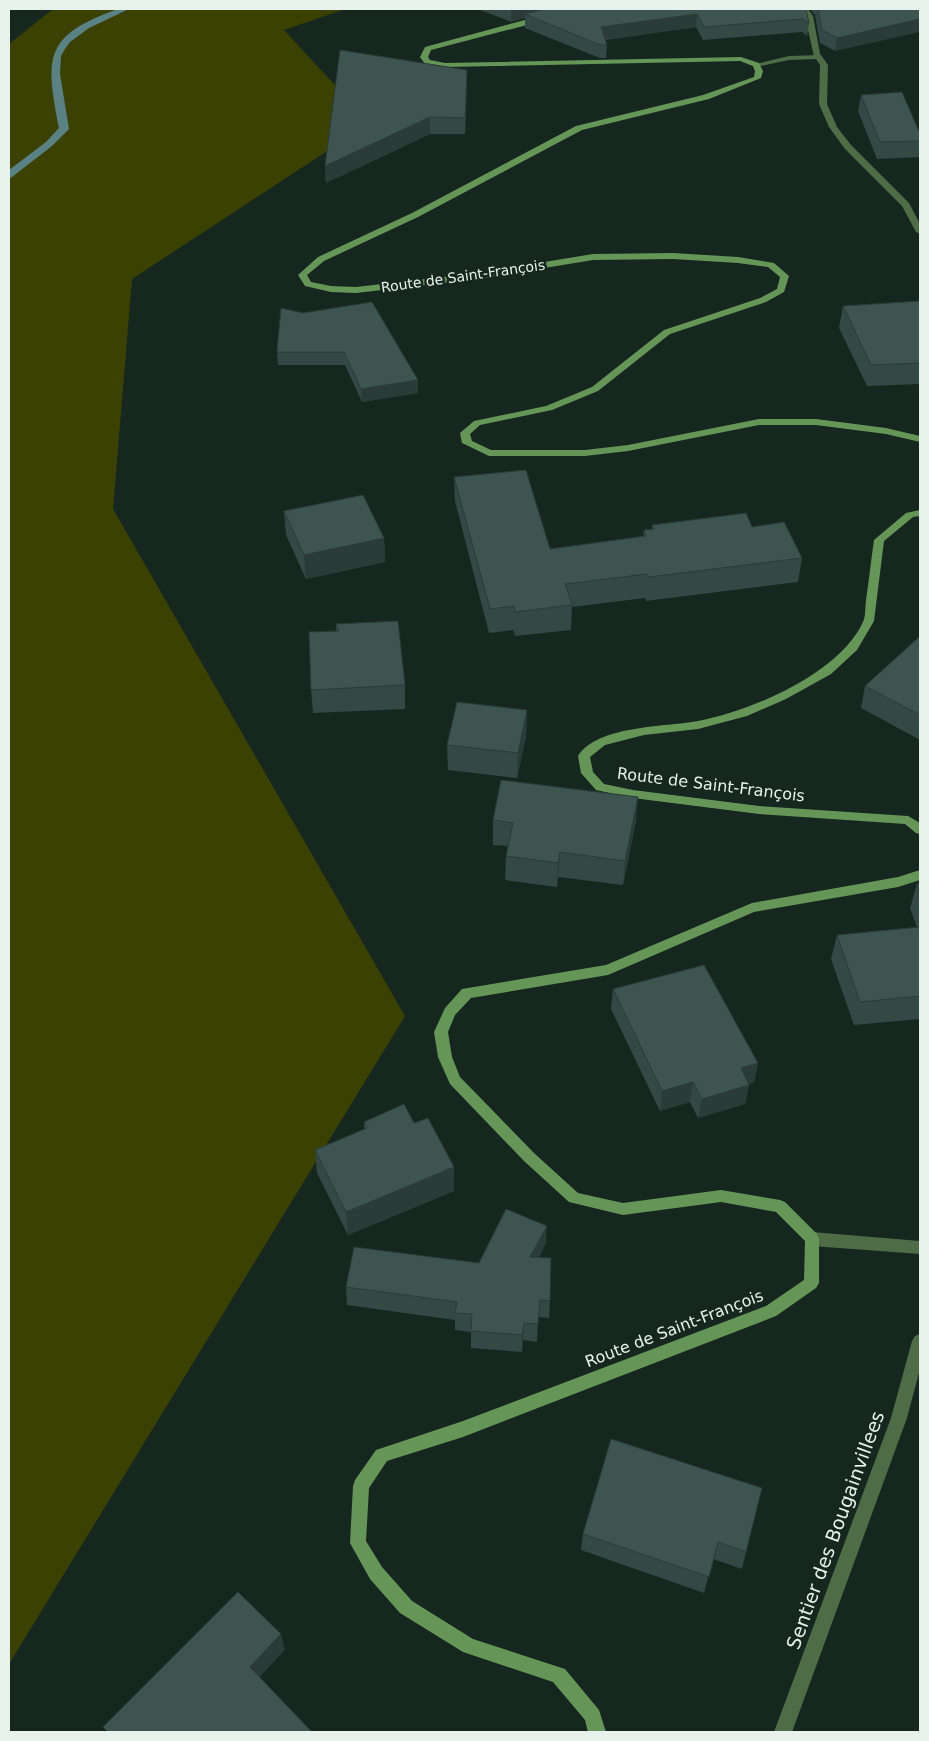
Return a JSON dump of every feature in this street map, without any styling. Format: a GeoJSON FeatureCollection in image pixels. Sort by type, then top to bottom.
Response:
{"type":"FeatureCollection","features":[{"type":"Feature","properties":{"kind":"main road"},"geometry":{"type":"LineString","coordinates":[[560,9],[539,19],[428,49],[424,57],[428,62],[445,65],[741,59],[756,65]]}},
{"type":"Feature","properties":{"kind":"main road","name":"Route de Saint-François"},"geometry":{"type":"LineString","coordinates":[[756,65],[759,71],[757,78],[706,97],[579,128],[415,216],[321,259],[302,275],[308,284],[331,289],[356,290],[477,276],[592,257],[673,256],[738,260],[771,265],[785,276],[781,290],[763,300],[667,332],[595,389],[549,408],[477,423],[465,433],[467,443],[489,453],[585,453],[657,442],[759,422],[816,422],[886,431],[920,439]]}},
{"type":"Feature","properties":{"kind":"main road","name":"Route de Saint-François"},"geometry":{"type":"LineString","coordinates":[[920,514],[910,515],[879,540],[869,621],[853,647],[827,671],[782,696],[743,713],[698,724],[644,731],[601,742],[584,756],[587,773],[600,787],[633,794],[759,810],[908,820],[920,830]]}},
{"type":"Feature","properties":{"kind":"main road"},"geometry":{"type":"LineString","coordinates":[[812,1239],[780,1206],[721,1196],[623,1209],[574,1198],[529,1157],[455,1080],[445,1057],[442,1032],[450,1012],[467,993],[608,970],[752,908],[898,882],[920,875]]}},
{"type":"Feature","properties":{"kind":"main road","name":"Route de Saint-François"},"geometry":{"type":"LineString","coordinates":[[597,1732],[593,1716],[558,1675],[469,1646],[406,1607],[376,1573],[358,1543],[361,1486],[382,1455],[464,1429],[771,1310],[811,1282],[812,1239]]}},
{"type":"Feature","properties":{"kind":"street"},"geometry":{"type":"LineString","coordinates":[[805,9],[809,16],[818,57],[824,65],[823,104],[833,127],[848,147],[906,205],[920,232]]}},
{"type":"Feature","properties":{"kind":"street"},"geometry":{"type":"LineString","coordinates":[[756,65],[789,58],[818,57]]}},
{"type":"Feature","properties":{"kind":"street"},"geometry":{"type":"LineString","coordinates":[[812,1239],[920,1248]]}},
{"type":"Feature","properties":{"kind":"street","name":"Sentier des Bougainvillees"},"geometry":{"type":"LineString","coordinates":[[783,1732],[899,1418],[920,1341]]}},
{"type":"Feature","properties":{"kind":"green space"},"geometry":{"type":"Polygon","coordinates":[[[53,9],[345,9],[284,30],[370,123],[132,279],[113,509],[405,1016],[9,1664],[9,44],[53,9]]]}},
{"type":"Feature","properties":{"kind":"building"},"geometry":{"type":"Polygon","coordinates":[[[545,9],[806,9],[809,23],[803,19],[704,27],[697,14],[601,27],[607,45],[600,45],[525,14],[545,9]]]}},
{"type":"Feature","properties":{"kind":"building"},"geometry":{"type":"Polygon","coordinates":[[[818,9],[920,9],[920,19],[837,38],[822,30],[818,9]]]}},
{"type":"Feature","properties":{"kind":"building"},"geometry":{"type":"Polygon","coordinates":[[[340,50],[467,70],[465,118],[430,117],[325,166],[340,50]]]}},
{"type":"Feature","properties":{"kind":"building"},"geometry":{"type":"Polygon","coordinates":[[[902,92],[920,134],[920,141],[880,142],[861,95],[902,92]]]}},
{"type":"Feature","properties":{"kind":"building"},"geometry":{"type":"Polygon","coordinates":[[[920,301],[920,363],[871,365],[843,306],[920,301]]]}},
{"type":"Feature","properties":{"kind":"building"},"geometry":{"type":"Polygon","coordinates":[[[372,302],[418,380],[361,389],[344,352],[277,352],[281,308],[303,313],[372,302]]]}},
{"type":"Feature","properties":{"kind":"building"},"geometry":{"type":"Polygon","coordinates":[[[526,470],[550,549],[646,536],[644,530],[654,529],[652,525],[746,513],[752,527],[784,522],[802,558],[649,577],[647,574],[565,584],[572,605],[515,612],[514,606],[490,609],[454,477],[526,470]]]}},
{"type":"Feature","properties":{"kind":"building"},"geometry":{"type":"Polygon","coordinates":[[[363,495],[384,538],[304,555],[284,511],[363,495]]]}},
{"type":"Feature","properties":{"kind":"building"},"geometry":{"type":"Polygon","coordinates":[[[398,621],[405,685],[311,690],[309,632],[339,631],[336,624],[398,621]]]}},
{"type":"Feature","properties":{"kind":"building"},"geometry":{"type":"Polygon","coordinates":[[[920,638],[920,715],[865,686],[920,638]]]}},
{"type":"Feature","properties":{"kind":"building"},"geometry":{"type":"Polygon","coordinates":[[[457,702],[527,710],[518,753],[447,745],[457,702]]]}},
{"type":"Feature","properties":{"kind":"building"},"geometry":{"type":"Polygon","coordinates":[[[501,780],[638,797],[625,861],[560,852],[558,863],[506,856],[513,823],[493,820],[501,780]]]}},
{"type":"Feature","properties":{"kind":"building"},"geometry":{"type":"Polygon","coordinates":[[[920,927],[920,996],[860,1002],[837,935],[920,927]]]}},
{"type":"Feature","properties":{"kind":"building"},"geometry":{"type":"Polygon","coordinates":[[[704,965],[758,1063],[741,1068],[749,1085],[702,1099],[693,1082],[662,1091],[613,989],[704,965]]]}},
{"type":"Feature","properties":{"kind":"building"},"geometry":{"type":"Polygon","coordinates":[[[404,1104],[414,1123],[428,1118],[454,1167],[346,1212],[315,1150],[367,1128],[364,1122],[404,1104]]]}},
{"type":"Feature","properties":{"kind":"building"},"geometry":{"type":"Polygon","coordinates":[[[506,1209],[547,1226],[530,1257],[551,1258],[550,1301],[540,1300],[538,1324],[524,1323],[522,1335],[471,1331],[472,1314],[455,1313],[457,1302],[346,1287],[354,1247],[479,1263],[506,1209]]]}},
{"type":"Feature","properties":{"kind":"building"},"geometry":{"type":"Polygon","coordinates":[[[611,1439],[762,1488],[746,1552],[718,1542],[709,1577],[583,1534],[611,1439]]]}},
{"type":"Feature","properties":{"kind":"building"},"geometry":{"type":"Polygon","coordinates":[[[238,1592],[281,1634],[250,1667],[312,1732],[108,1732],[103,1727],[238,1592]]]}},
{"type":"Feature","properties":{"kind":"waterway"},"geometry":{"type":"LineString","coordinates":[[9,175],[49,144],[64,129],[56,74],[57,56],[60,48],[67,40],[86,26],[125,9]]}}]}
